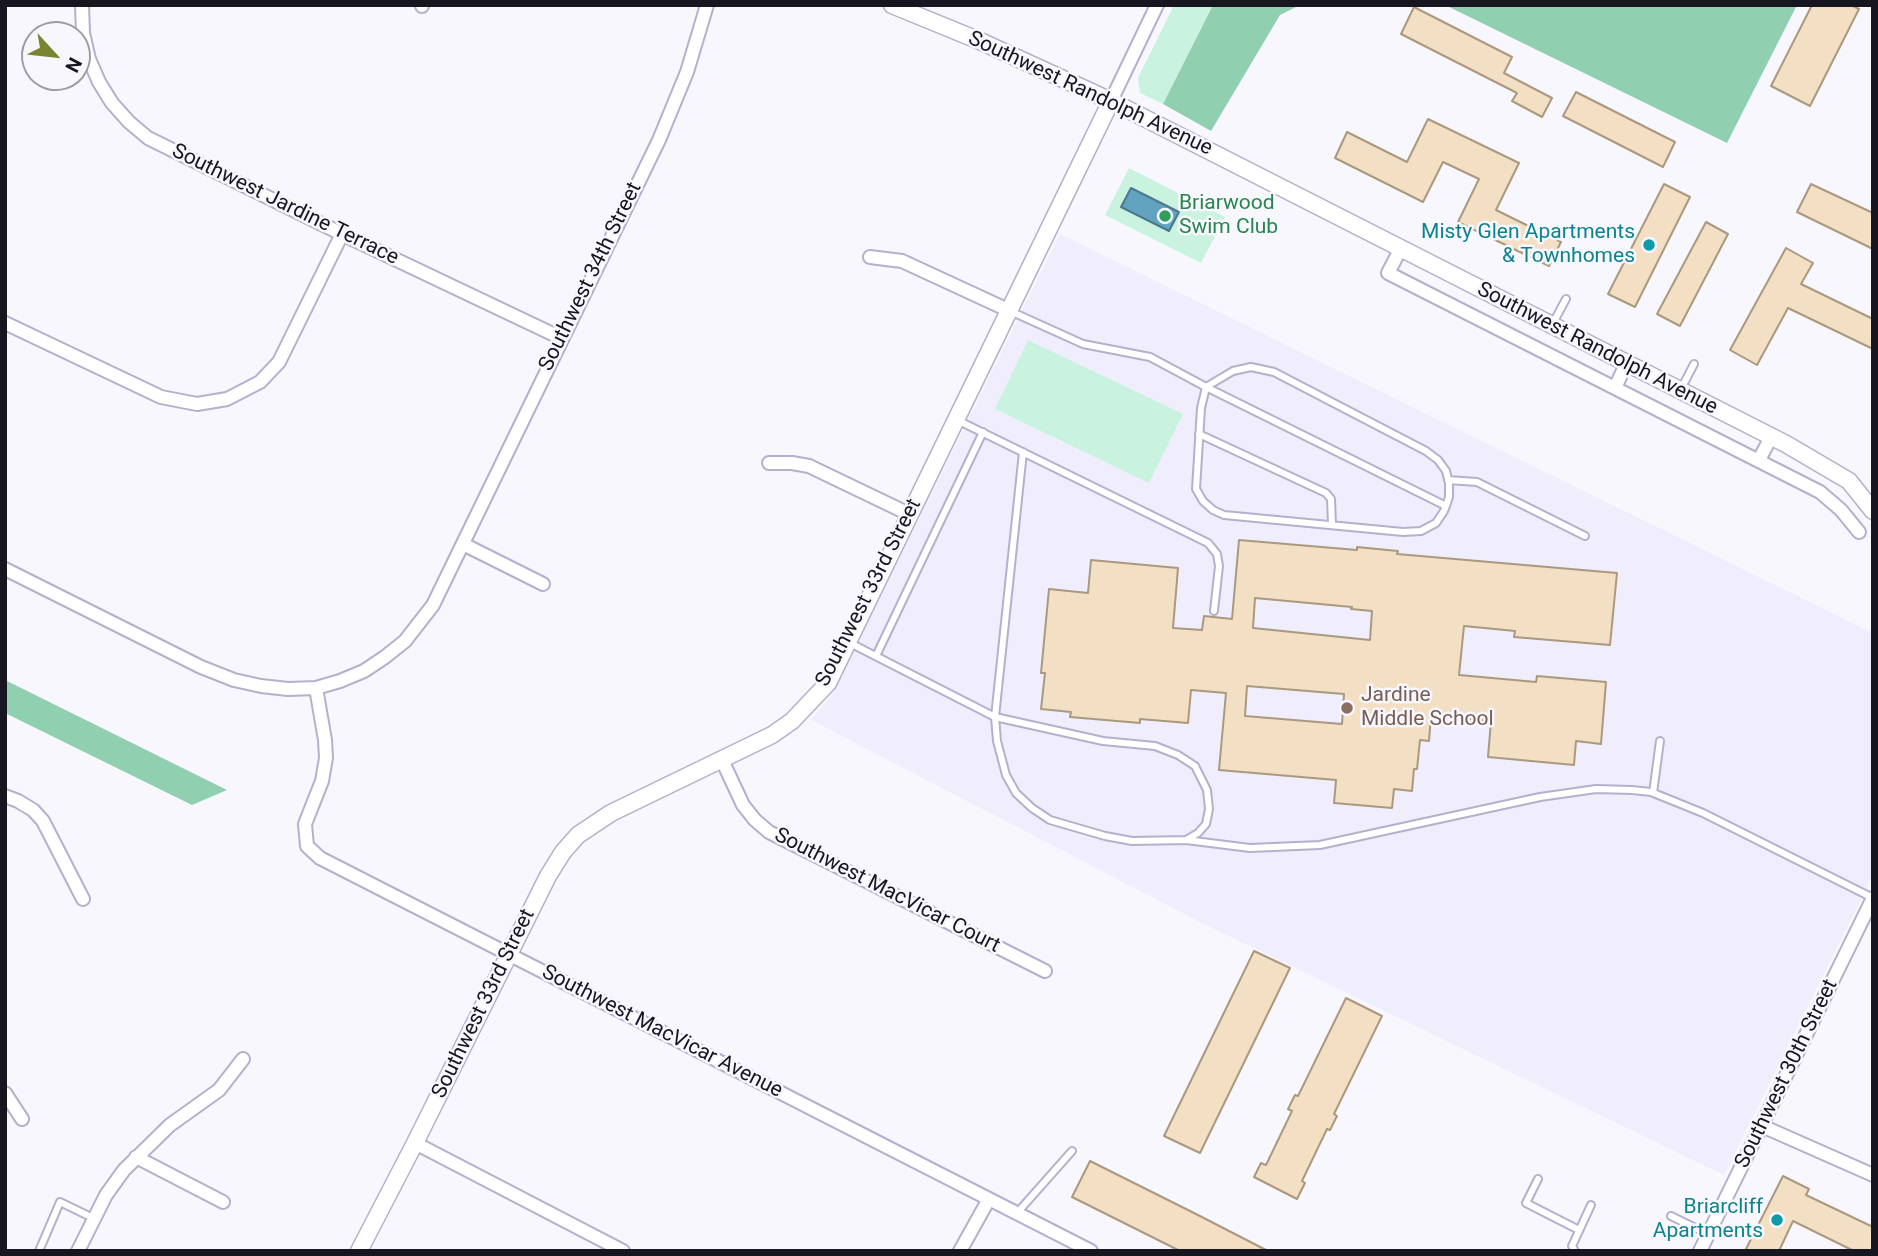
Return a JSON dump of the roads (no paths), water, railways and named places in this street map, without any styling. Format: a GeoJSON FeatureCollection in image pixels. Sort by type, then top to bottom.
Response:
{"type":"FeatureCollection","features":[{"type":"Feature","properties":{"kind":"street","name":"Southwest Jardine Terrace"},"geometry":{"type":"LineString","coordinates":[[82,5],[83,33],[89,59],[106,93],[130,122],[148,138],[561,338]]}},
{"type":"Feature","properties":{"kind":"street","name":"Southwest 34th Street"},"geometry":{"type":"LineString","coordinates":[[316,688],[364,671],[385,657],[405,641],[433,605],[664,128],[687,72],[706,5]]}},
{"type":"Feature","properties":{"kind":"street","name":"Southwest Randolph Avenue"},"geometry":{"type":"LineString","coordinates":[[892,5],[1111,101],[1771,437],[1849,481],[1873,511]]}},
{"type":"Feature","properties":{"kind":"street","name":"Southwest 33rd Street"},"geometry":{"type":"LineString","coordinates":[[359,1251],[548,876],[563,852],[578,835],[611,813],[772,735],[792,721],[828,682],[1157,5]]}},
{"type":"Feature","properties":{"kind":"street"},"geometry":{"type":"LineString","coordinates":[[5,323],[161,397],[197,404],[228,399],[260,382],[279,362],[342,234]]}},
{"type":"Feature","properties":{"kind":"street"},"geometry":{"type":"LineString","coordinates":[[1400,250],[1388,273],[1820,492],[1841,510],[1859,532]]}},
{"type":"Feature","properties":{"kind":"street"},"geometry":{"type":"LineString","coordinates":[[870,257],[902,261],[1008,310]]}},
{"type":"Feature","properties":{"kind":"street"},"geometry":{"type":"LineString","coordinates":[[1615,387],[1626,364]]}},
{"type":"Feature","properties":{"kind":"street"},"geometry":{"type":"LineString","coordinates":[[1759,460],[1771,437]]}},
{"type":"Feature","properties":{"kind":"street"},"geometry":{"type":"LineString","coordinates":[[769,463],[809,466],[909,514]]}},
{"type":"Feature","properties":{"kind":"street"},"geometry":{"type":"LineString","coordinates":[[463,544],[543,584]]}},
{"type":"Feature","properties":{"kind":"street"},"geometry":{"type":"LineString","coordinates":[[5,569],[220,676],[261,686],[316,688]]}},
{"type":"Feature","properties":{"kind":"street","name":"Southwest MacVicar Avenue"},"geometry":{"type":"LineString","coordinates":[[316,688],[326,740],[326,758],[322,781],[305,824],[307,846],[320,858],[1090,1251]]}},
{"type":"Feature","properties":{"kind":"street","name":"Southwest MacVicar Court"},"geometry":{"type":"LineString","coordinates":[[722,760],[743,805],[769,832],[1045,971]]}},
{"type":"Feature","properties":{"kind":"street"},"geometry":{"type":"LineString","coordinates":[[5,796],[18,800],[43,821],[83,900]]}},
{"type":"Feature","properties":{"kind":"street","name":"Southwest 30th Street"},"geometry":{"type":"LineString","coordinates":[[1700,1251],[1873,898]]}},
{"type":"Feature","properties":{"kind":"street"},"geometry":{"type":"LineString","coordinates":[[78,1251],[106,1195],[136,1157],[170,1125],[219,1090],[243,1059]]}},
{"type":"Feature","properties":{"kind":"street"},"geometry":{"type":"LineString","coordinates":[[5,1093],[22,1119]]}},
{"type":"Feature","properties":{"kind":"street"},"geometry":{"type":"LineString","coordinates":[[1762,1126],[1873,1175]]}},
{"type":"Feature","properties":{"kind":"street"},"geometry":{"type":"LineString","coordinates":[[415,1143],[623,1251]]}},
{"type":"Feature","properties":{"kind":"street"},"geometry":{"type":"LineString","coordinates":[[136,1157],[223,1202]]}},
{"type":"Feature","properties":{"kind":"street"},"geometry":{"type":"LineString","coordinates":[[960,1251],[989,1199]]}},
{"type":"Feature","properties":{"kind":"lane"},"geometry":{"type":"LineString","coordinates":[[1552,327],[1566,299]]}},
{"type":"Feature","properties":{"kind":"lane"},"geometry":{"type":"LineString","coordinates":[[1008,310],[1083,344],[1150,357],[1446,506]]}},
{"type":"Feature","properties":{"kind":"lane"},"geometry":{"type":"LineString","coordinates":[[1680,391],[1694,364]]}},
{"type":"Feature","properties":{"kind":"lane"},"geometry":{"type":"LineString","coordinates":[[1251,368],[1274,372],[1426,451],[1438,460],[1446,471],[1449,497],[1436,523],[1420,531],[1403,532],[1224,514],[1213,510],[1203,501],[1196,489],[1199,434],[1200,408],[1206,387],[1233,371],[1251,368]]}},
{"type":"Feature","properties":{"kind":"lane"},"geometry":{"type":"LineString","coordinates":[[956,419],[1208,543],[1217,554],[1219,566],[1214,611]]}},
{"type":"Feature","properties":{"kind":"lane"},"geometry":{"type":"LineString","coordinates":[[876,656],[983,432]]}},
{"type":"Feature","properties":{"kind":"lane"},"geometry":{"type":"LineString","coordinates":[[1199,434],[1326,493],[1331,499],[1332,525]]}},
{"type":"Feature","properties":{"kind":"lane"},"geometry":{"type":"LineString","coordinates":[[1023,452],[995,717],[997,741],[1006,775],[1016,793],[1041,814],[1072,828],[1132,841],[1185,840],[1250,848],[1320,845],[1540,797],[1596,789],[1653,793],[1703,813],[1873,898]]}},
{"type":"Feature","properties":{"kind":"lane"},"geometry":{"type":"LineString","coordinates":[[1448,480],[1477,481],[1585,536]]}},
{"type":"Feature","properties":{"kind":"lane"},"geometry":{"type":"LineString","coordinates":[[847,642],[995,717],[1103,741],[1155,746],[1178,755],[1195,766],[1207,790],[1209,808],[1206,824],[1198,833],[1185,840]]}},
{"type":"Feature","properties":{"kind":"lane"},"geometry":{"type":"LineString","coordinates":[[1653,793],[1660,741]]}},
{"type":"Feature","properties":{"kind":"lane"},"geometry":{"type":"LineString","coordinates":[[1017,1213],[1072,1151]]}},
{"type":"Feature","properties":{"kind":"lane"},"geometry":{"type":"LineString","coordinates":[[1538,1179],[1526,1203],[1579,1230]]}},
{"type":"Feature","properties":{"kind":"lane"},"geometry":{"type":"LineString","coordinates":[[39,1251],[60,1202],[93,1218]]}},
{"type":"Feature","properties":{"kind":"lane"},"geometry":{"type":"LineString","coordinates":[[1575,1251],[1572,1246],[1591,1205]]}},
{"type":"Feature","properties":{"kind":"lane"},"geometry":{"type":"LineString","coordinates":[[1671,1216],[1709,1234]]}},
{"type":"Feature","properties":{"kind":"water"},"geometry":{"type":"Polygon","coordinates":[[[1131,188],[1179,212],[1169,231],[1121,207],[1131,188]]]}},
{"type":"Feature","properties":{"kind":"place","name":"Briarwood Swim Club"},"geometry":{"type":"Point","coordinates":[1165,216]}},
{"type":"Feature","properties":{"kind":"place","name":"Misty Glen Apartments & Townhomes"},"geometry":{"type":"Point","coordinates":[1649,245]}},
{"type":"Feature","properties":{"kind":"place","name":"Jardine Middle School"},"geometry":{"type":"Point","coordinates":[1347,708]}},
{"type":"Feature","properties":{"kind":"place","name":"Briarcliff Apartments"},"geometry":{"type":"Point","coordinates":[1777,1220]}}]}
